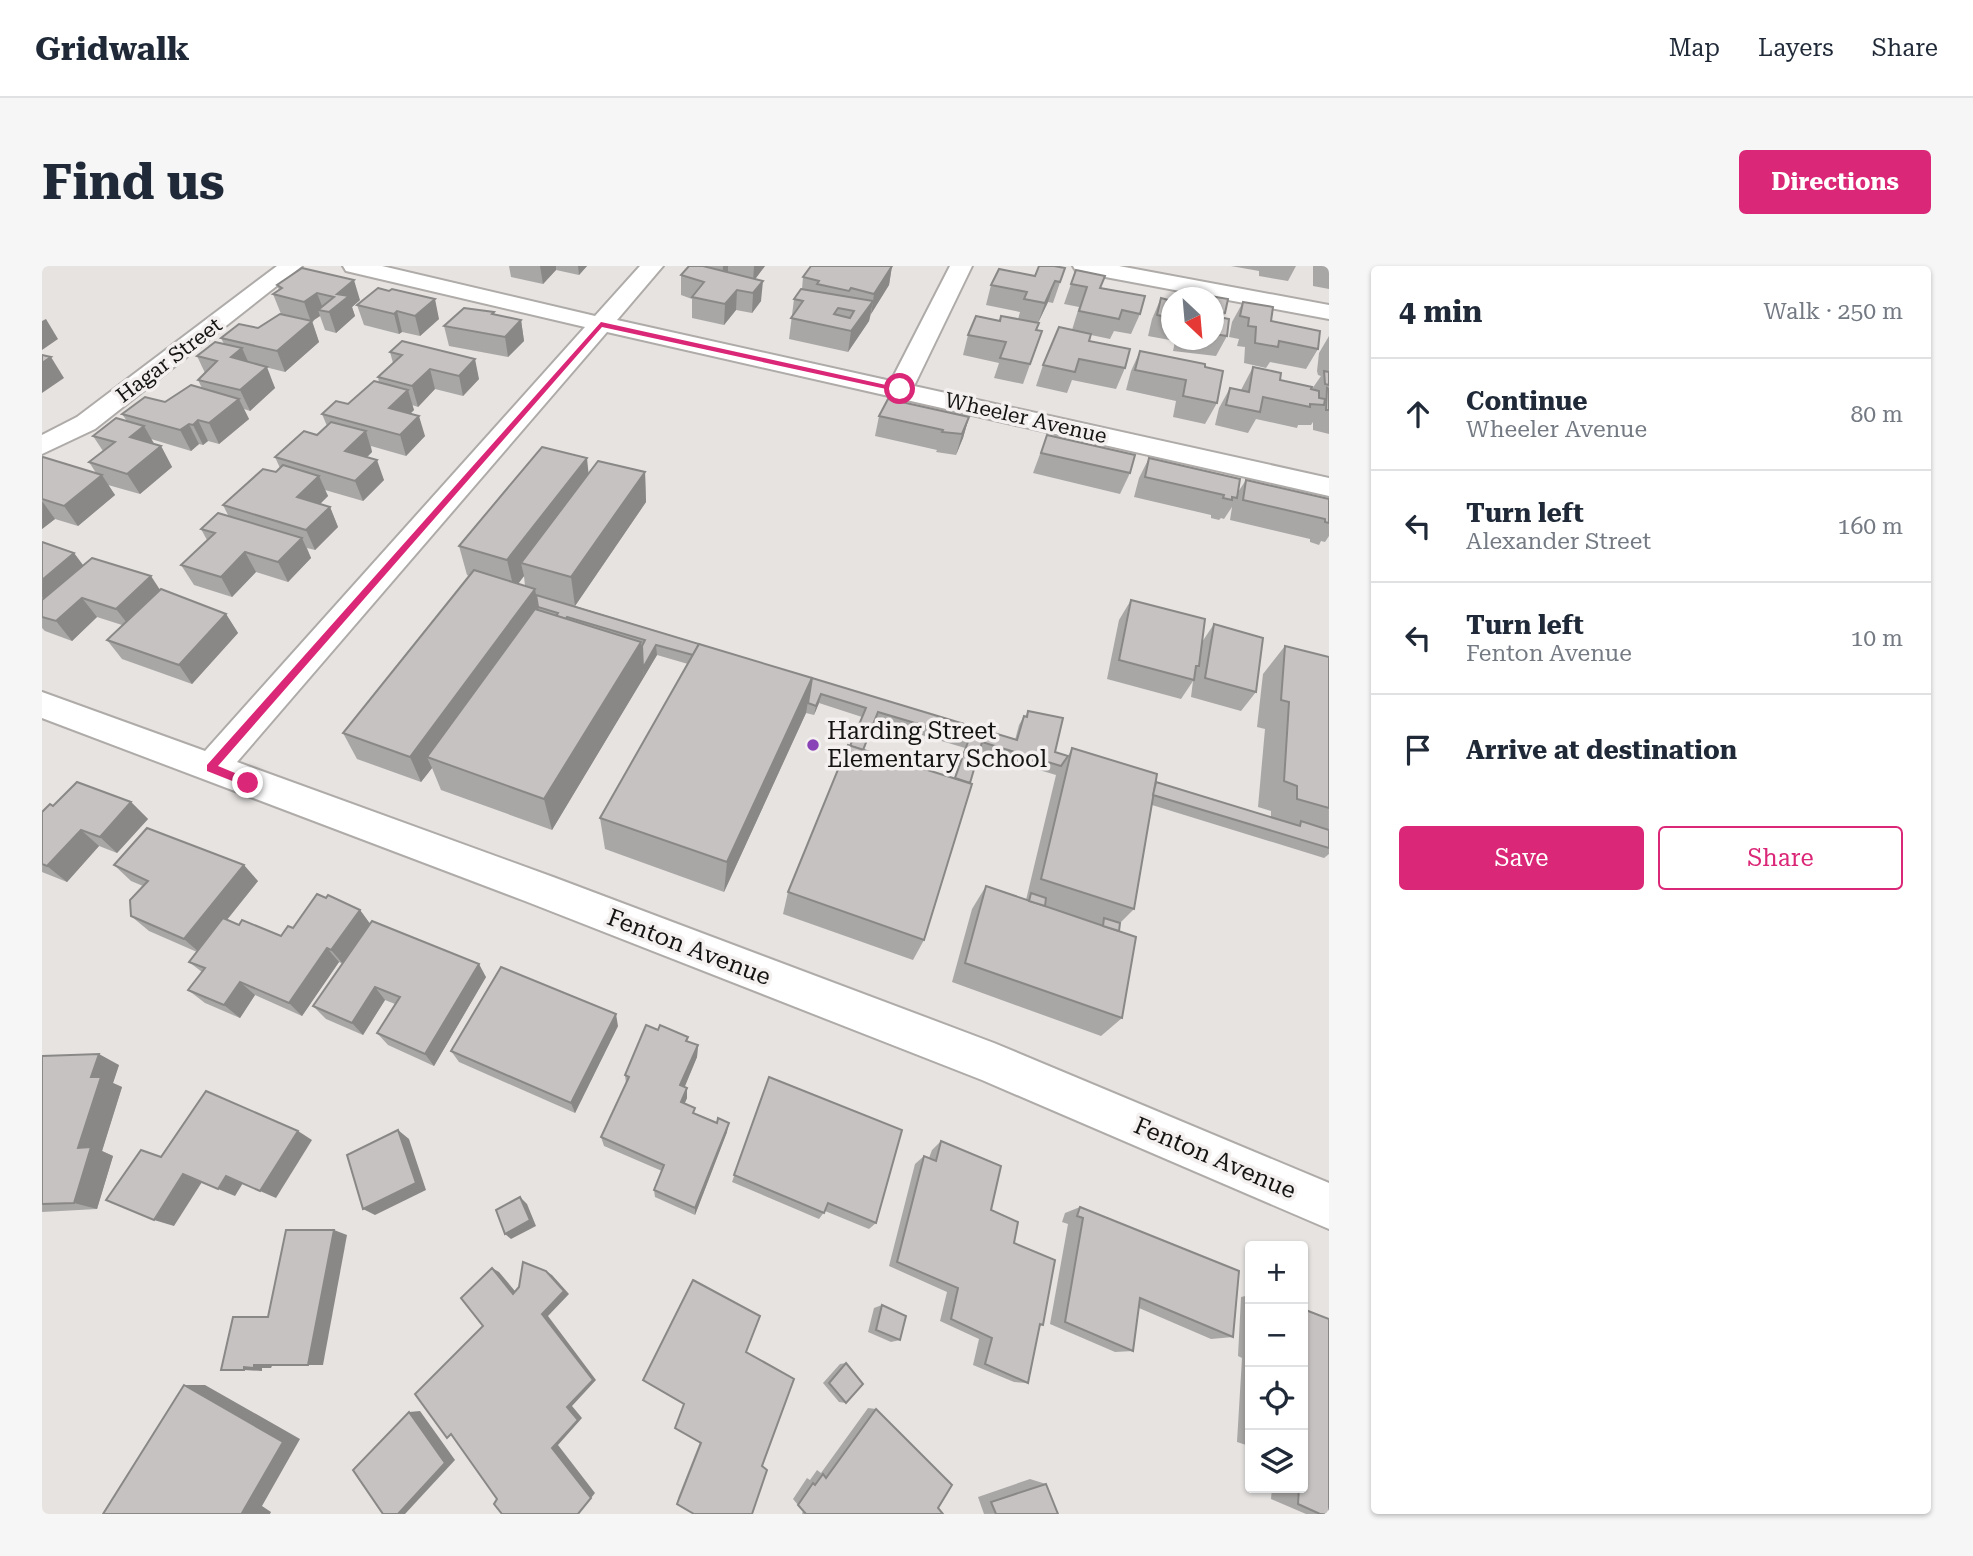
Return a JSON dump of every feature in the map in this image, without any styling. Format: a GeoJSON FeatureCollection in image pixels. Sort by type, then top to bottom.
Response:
{"type":"FeatureCollection","features":[{"type":"Feature","properties":{"kind":"street","name":"Hagar Street"},"geometry":{"type":"LineString","coordinates":[[42,446],[86,423],[291,266]]}},
{"type":"Feature","properties":{"kind":"street","name":"Wheeler Avenue"},"geometry":{"type":"LineString","coordinates":[[354,266],[601,324],[1329,486]]}},
{"type":"Feature","properties":{"kind":"street"},"geometry":{"type":"LineString","coordinates":[[211,768],[652,266]]}},
{"type":"Feature","properties":{"kind":"street"},"geometry":{"type":"LineString","coordinates":[[900,389],[961,266]]}},
{"type":"Feature","properties":{"kind":"street"},"geometry":{"type":"LineString","coordinates":[[1084,266],[1329,312]]}},
{"type":"Feature","properties":{"kind":"street","name":"Fenton Avenue"},"geometry":{"type":"LineString","coordinates":[[43,706],[539,889],[995,1064],[1329,1206]]}},
{"type":"Feature","properties":{"kind":"building"},"geometry":{"type":"Polygon","coordinates":[[[689,266],[703,266],[763,281],[753,293],[737,290],[725,304],[692,297],[704,282],[681,275],[689,266]]]}},
{"type":"Feature","properties":{"kind":"building"},"geometry":{"type":"Polygon","coordinates":[[[811,266],[892,266],[874,294],[817,284],[819,281],[803,277],[811,266]]]}},
{"type":"Feature","properties":{"kind":"building"},"geometry":{"type":"Polygon","coordinates":[[[1039,266],[1065,268],[1060,282],[1055,281],[1045,303],[1024,299],[1027,292],[991,285],[999,269],[1035,276],[1039,266]]]}},
{"type":"Feature","properties":{"kind":"building"},"geometry":{"type":"Polygon","coordinates":[[[302,268],[354,280],[337,294],[349,296],[329,312],[318,310],[334,297],[317,293],[304,302],[273,294],[282,288],[277,285],[302,268]]]}},
{"type":"Feature","properties":{"kind":"building"},"geometry":{"type":"Polygon","coordinates":[[[1076,270],[1105,276],[1100,288],[1145,296],[1140,314],[1122,310],[1119,319],[1079,311],[1087,287],[1071,284],[1076,270]]]}},
{"type":"Feature","properties":{"kind":"building"},"geometry":{"type":"Polygon","coordinates":[[[378,288],[435,299],[415,316],[357,305],[378,288]]]}},
{"type":"Feature","properties":{"kind":"building"},"geometry":{"type":"Polygon","coordinates":[[[801,289],[873,301],[851,331],[791,318],[803,301],[794,299],[801,289]],[[838,308],[834,314],[850,318],[854,311],[838,308]]]}},
{"type":"Feature","properties":{"kind":"building"},"geometry":{"type":"Polygon","coordinates":[[[1161,298],[1161,316],[1157,315],[1161,298]]]}},
{"type":"Feature","properties":{"kind":"building"},"geometry":{"type":"Polygon","coordinates":[[[1224,298],[1228,299],[1224,313],[1224,298]]]}},
{"type":"Feature","properties":{"kind":"building"},"geometry":{"type":"Polygon","coordinates":[[[1243,302],[1273,307],[1271,321],[1320,331],[1318,349],[1279,341],[1278,347],[1255,343],[1256,327],[1248,326],[1249,318],[1240,316],[1243,302]]]}},
{"type":"Feature","properties":{"kind":"building"},"geometry":{"type":"Polygon","coordinates":[[[464,308],[494,312],[492,314],[521,320],[505,337],[444,326],[464,308]]]}},
{"type":"Feature","properties":{"kind":"building"},"geometry":{"type":"Polygon","coordinates":[[[280,314],[312,321],[277,351],[221,338],[239,324],[258,328],[280,314]]]}},
{"type":"Feature","properties":{"kind":"building"},"geometry":{"type":"Polygon","coordinates":[[[976,316],[1000,321],[1001,316],[1039,323],[1036,330],[1042,331],[1030,364],[1000,358],[1006,342],[968,335],[976,316]]]}},
{"type":"Feature","properties":{"kind":"building"},"geometry":{"type":"Polygon","coordinates":[[[1224,318],[1229,319],[1227,336],[1224,336],[1224,318]]]}},
{"type":"Feature","properties":{"kind":"building"},"geometry":{"type":"Polygon","coordinates":[[[1059,327],[1091,334],[1089,341],[1130,349],[1125,368],[1079,359],[1075,372],[1043,365],[1059,327]]]}},
{"type":"Feature","properties":{"kind":"building"},"geometry":{"type":"Polygon","coordinates":[[[402,341],[475,359],[459,376],[430,369],[412,386],[378,377],[402,355],[390,352],[402,341]]]}},
{"type":"Feature","properties":{"kind":"building"},"geometry":{"type":"Polygon","coordinates":[[[215,342],[242,348],[231,357],[267,367],[240,390],[198,380],[217,361],[197,356],[215,342]]]}},
{"type":"Feature","properties":{"kind":"building"},"geometry":{"type":"Polygon","coordinates":[[[1140,351],[1205,364],[1205,367],[1223,371],[1217,403],[1183,396],[1186,380],[1135,370],[1140,351]]]}},
{"type":"Feature","properties":{"kind":"building"},"geometry":{"type":"Polygon","coordinates":[[[42,355],[51,357],[42,363],[42,355]]]}},
{"type":"Feature","properties":{"kind":"building"},"geometry":{"type":"Polygon","coordinates":[[[1253,367],[1281,373],[1280,380],[1312,387],[1311,389],[1319,391],[1319,398],[1325,399],[1324,405],[1310,404],[1310,407],[1263,397],[1260,412],[1226,405],[1230,388],[1249,392],[1253,367]]]}},
{"type":"Feature","properties":{"kind":"building"},"geometry":{"type":"Polygon","coordinates":[[[1324,371],[1329,372],[1329,385],[1325,384],[1324,371]]]}},
{"type":"Feature","properties":{"kind":"building"},"geometry":{"type":"Polygon","coordinates":[[[374,381],[408,390],[389,408],[419,416],[400,435],[322,414],[336,401],[348,404],[374,381]]]}},
{"type":"Feature","properties":{"kind":"building"},"geometry":{"type":"Polygon","coordinates":[[[191,385],[239,399],[209,423],[198,420],[180,430],[122,414],[145,397],[165,402],[191,385]]]}},
{"type":"Feature","properties":{"kind":"building"},"geometry":{"type":"Polygon","coordinates":[[[1327,388],[1329,389],[1329,410],[1326,410],[1327,388]]]}},
{"type":"Feature","properties":{"kind":"building"},"geometry":{"type":"Polygon","coordinates":[[[888,399],[969,417],[962,434],[942,432],[943,430],[879,416],[888,399]]]}},
{"type":"Feature","properties":{"kind":"building"},"geometry":{"type":"Polygon","coordinates":[[[116,418],[144,426],[130,437],[161,446],[127,474],[89,462],[115,442],[93,436],[116,418]]]}},
{"type":"Feature","properties":{"kind":"building"},"geometry":{"type":"Polygon","coordinates":[[[331,422],[366,431],[345,451],[377,460],[355,481],[275,457],[304,431],[317,435],[331,422]]]}},
{"type":"Feature","properties":{"kind":"building"},"geometry":{"type":"Polygon","coordinates":[[[1047,435],[1135,455],[1130,473],[1041,453],[1047,435]]]}},
{"type":"Feature","properties":{"kind":"building"},"geometry":{"type":"Polygon","coordinates":[[[542,447],[587,458],[507,560],[459,546],[542,447]]]}},
{"type":"Feature","properties":{"kind":"building"},"geometry":{"type":"Polygon","coordinates":[[[43,457],[102,475],[64,506],[42,499],[43,457]]]}},
{"type":"Feature","properties":{"kind":"building"},"geometry":{"type":"Polygon","coordinates":[[[1149,458],[1240,479],[1237,498],[1223,498],[1224,495],[1145,477],[1149,458]]]}},
{"type":"Feature","properties":{"kind":"building"},"geometry":{"type":"Polygon","coordinates":[[[598,461],[645,472],[571,577],[521,563],[598,461]]]}},
{"type":"Feature","properties":{"kind":"building"},"geometry":{"type":"Polygon","coordinates":[[[283,465],[319,476],[297,497],[330,507],[306,530],[223,505],[263,469],[276,472],[283,465]]]}},
{"type":"Feature","properties":{"kind":"building"},"geometry":{"type":"Polygon","coordinates":[[[1246,480],[1329,499],[1329,523],[1325,522],[1325,519],[1243,500],[1246,480]]]}},
{"type":"Feature","properties":{"kind":"building"},"geometry":{"type":"Polygon","coordinates":[[[218,513],[302,538],[278,562],[245,552],[221,577],[181,565],[215,533],[201,529],[218,513]]]}},
{"type":"Feature","properties":{"kind":"building"},"geometry":{"type":"Polygon","coordinates":[[[42,542],[74,553],[42,580],[42,542]]]}},
{"type":"Feature","properties":{"kind":"building"},"geometry":{"type":"Polygon","coordinates":[[[92,558],[151,576],[116,609],[82,598],[56,621],[42,617],[42,600],[92,558]]]}},
{"type":"Feature","properties":{"kind":"building"},"geometry":{"type":"Polygon","coordinates":[[[474,570],[535,589],[410,757],[343,733],[474,570]]]}},
{"type":"Feature","properties":{"kind":"building"},"geometry":{"type":"Polygon","coordinates":[[[161,589],[226,614],[179,665],[107,640],[161,589]]]}},
{"type":"Feature","properties":{"kind":"building"},"geometry":{"type":"Polygon","coordinates":[[[536,595],[699,644],[693,655],[656,645],[643,668],[642,646],[645,640],[556,616],[558,613],[538,607],[536,595]]]}},
{"type":"Feature","properties":{"kind":"building"},"geometry":{"type":"Polygon","coordinates":[[[1131,600],[1205,619],[1199,666],[1196,666],[1194,680],[1119,660],[1131,600]]]}},
{"type":"Feature","properties":{"kind":"building"},"geometry":{"type":"Polygon","coordinates":[[[535,609],[641,642],[544,799],[427,757],[535,609]]]}},
{"type":"Feature","properties":{"kind":"building"},"geometry":{"type":"Polygon","coordinates":[[[1214,624],[1263,638],[1256,692],[1205,678],[1214,624]]]}},
{"type":"Feature","properties":{"kind":"building"},"geometry":{"type":"Polygon","coordinates":[[[699,644],[812,678],[727,862],[600,818],[699,644]]]}},
{"type":"Feature","properties":{"kind":"building"},"geometry":{"type":"Polygon","coordinates":[[[1285,646],[1329,657],[1329,808],[1297,799],[1297,786],[1284,781],[1289,702],[1281,700],[1285,646]]]}},
{"type":"Feature","properties":{"kind":"building"},"geometry":{"type":"Polygon","coordinates":[[[812,678],[1017,740],[1028,711],[1063,718],[1055,752],[1068,756],[1061,766],[982,742],[970,783],[955,778],[969,739],[878,712],[863,750],[850,746],[866,708],[821,694],[816,706],[808,703],[812,678]]]}},
{"type":"Feature","properties":{"kind":"building"},"geometry":{"type":"Polygon","coordinates":[[[848,745],[972,784],[924,940],[788,892],[848,745]]]}},
{"type":"Feature","properties":{"kind":"building"},"geometry":{"type":"Polygon","coordinates":[[[1072,748],[1157,774],[1134,909],[1041,879],[1072,748]]]}},
{"type":"Feature","properties":{"kind":"building"},"geometry":{"type":"Polygon","coordinates":[[[77,782],[131,802],[100,837],[81,830],[47,866],[42,864],[42,812],[50,804],[53,806],[77,782]]]}},
{"type":"Feature","properties":{"kind":"building"},"geometry":{"type":"Polygon","coordinates":[[[1156,782],[1300,826],[1301,821],[1329,830],[1329,848],[1153,795],[1156,782]]]}},
{"type":"Feature","properties":{"kind":"building"},"geometry":{"type":"Polygon","coordinates":[[[147,828],[244,865],[184,939],[131,916],[130,900],[148,881],[114,865],[147,828]]]}},
{"type":"Feature","properties":{"kind":"building"},"geometry":{"type":"Polygon","coordinates":[[[986,886],[1136,937],[1122,1018],[965,963],[986,886]]]}},
{"type":"Feature","properties":{"kind":"building"},"geometry":{"type":"Polygon","coordinates":[[[1031,893],[1046,898],[1045,906],[1029,901],[1031,893]]]}},
{"type":"Feature","properties":{"kind":"building"},"geometry":{"type":"Polygon","coordinates":[[[317,894],[326,898],[328,895],[360,910],[331,950],[327,948],[289,1003],[240,982],[224,1005],[188,990],[205,968],[189,962],[223,918],[239,925],[242,920],[281,936],[288,926],[293,928],[317,894]]]}},
{"type":"Feature","properties":{"kind":"building"},"geometry":{"type":"Polygon","coordinates":[[[1104,918],[1120,923],[1119,931],[1103,926],[1104,918]]]}},
{"type":"Feature","properties":{"kind":"building"},"geometry":{"type":"Polygon","coordinates":[[[372,921],[479,964],[425,1054],[377,1033],[400,997],[375,987],[352,1023],[313,1006],[372,921]]]}},
{"type":"Feature","properties":{"kind":"building"},"geometry":{"type":"Polygon","coordinates":[[[501,967],[616,1014],[571,1103],[451,1051],[501,967]]]}},
{"type":"Feature","properties":{"kind":"building"},"geometry":{"type":"Polygon","coordinates":[[[646,1025],[658,1030],[660,1025],[688,1037],[686,1041],[698,1045],[680,1085],[687,1088],[681,1102],[695,1108],[693,1113],[717,1123],[718,1118],[729,1123],[695,1208],[654,1190],[664,1165],[601,1137],[629,1077],[625,1075],[646,1025]]]}},
{"type":"Feature","properties":{"kind":"building"},"geometry":{"type":"Polygon","coordinates":[[[99,1054],[91,1077],[101,1077],[78,1148],[91,1147],[74,1203],[42,1204],[42,1056],[99,1054]]]}},
{"type":"Feature","properties":{"kind":"building"},"geometry":{"type":"Polygon","coordinates":[[[769,1077],[902,1130],[876,1223],[828,1203],[824,1213],[734,1175],[769,1077]]]}},
{"type":"Feature","properties":{"kind":"building"},"geometry":{"type":"Polygon","coordinates":[[[206,1091],[298,1131],[260,1191],[226,1176],[218,1189],[183,1174],[154,1220],[106,1200],[141,1150],[161,1157],[206,1091]]]}},
{"type":"Feature","properties":{"kind":"building"},"geometry":{"type":"Polygon","coordinates":[[[398,1130],[416,1183],[363,1209],[347,1155],[398,1130]]]}},
{"type":"Feature","properties":{"kind":"building"},"geometry":{"type":"Polygon","coordinates":[[[941,1141],[1001,1166],[991,1210],[1018,1222],[1014,1243],[1055,1260],[1043,1325],[1040,1324],[1028,1383],[985,1364],[992,1338],[951,1319],[958,1288],[897,1262],[924,1156],[936,1161],[941,1141]]]}},
{"type":"Feature","properties":{"kind":"building"},"geometry":{"type":"Polygon","coordinates":[[[520,1197],[530,1220],[505,1234],[496,1210],[520,1197]]]}},
{"type":"Feature","properties":{"kind":"building"},"geometry":{"type":"Polygon","coordinates":[[[1080,1207],[1239,1271],[1233,1337],[1140,1298],[1133,1351],[1065,1322],[1083,1218],[1077,1216],[1080,1207]]]}},
{"type":"Feature","properties":{"kind":"building"},"geometry":{"type":"Polygon","coordinates":[[[286,1230],[334,1230],[308,1365],[254,1365],[254,1368],[244,1367],[244,1370],[221,1370],[233,1317],[268,1317],[286,1230]]]}},
{"type":"Feature","properties":{"kind":"building"},"geometry":{"type":"Polygon","coordinates":[[[523,1262],[546,1271],[564,1291],[542,1314],[593,1380],[567,1407],[578,1420],[552,1448],[591,1498],[578,1514],[502,1514],[494,1504],[497,1499],[451,1434],[447,1438],[415,1394],[483,1326],[461,1298],[492,1268],[513,1294],[519,1287],[523,1262]]]}},
{"type":"Feature","properties":{"kind":"building"},"geometry":{"type":"Polygon","coordinates":[[[693,1280],[760,1316],[746,1352],[794,1379],[762,1466],[767,1470],[752,1514],[694,1514],[677,1504],[701,1443],[675,1428],[684,1404],[643,1380],[693,1280]]]}},
{"type":"Feature","properties":{"kind":"building"},"geometry":{"type":"Polygon","coordinates":[[[882,1305],[906,1316],[900,1340],[876,1330],[882,1305]]]}},
{"type":"Feature","properties":{"kind":"building"},"geometry":{"type":"Polygon","coordinates":[[[1308,1311],[1329,1319],[1329,1514],[1320,1514],[1298,1504],[1299,1493],[1308,1493],[1308,1311]]]}},
{"type":"Feature","properties":{"kind":"building"},"geometry":{"type":"Polygon","coordinates":[[[846,1363],[863,1384],[846,1403],[829,1383],[846,1363]]]}},
{"type":"Feature","properties":{"kind":"building"},"geometry":{"type":"Polygon","coordinates":[[[184,1385],[283,1442],[242,1513],[244,1514],[103,1514],[184,1385]]]}},
{"type":"Feature","properties":{"kind":"building"},"geometry":{"type":"Polygon","coordinates":[[[876,1409],[952,1485],[938,1508],[943,1514],[806,1514],[798,1505],[813,1483],[815,1485],[823,1474],[826,1478],[876,1409]]]}},
{"type":"Feature","properties":{"kind":"building"},"geometry":{"type":"Polygon","coordinates":[[[409,1412],[445,1463],[398,1514],[383,1514],[353,1470],[409,1412]]]}},
{"type":"Feature","properties":{"kind":"building"},"geometry":{"type":"Polygon","coordinates":[[[1046,1484],[1058,1514],[996,1514],[991,1502],[1046,1484]]]}},
{"type":"Feature","properties":{"kind":"place","name":"Harding Street Elementary School"},"geometry":{"type":"Point","coordinates":[813,745]}},
{"type":"Feature","properties":{"kind":"route"},"geometry":{"type":"LineString","coordinates":[[248,783],[211,768],[601,324],[900,389]]}}]}
